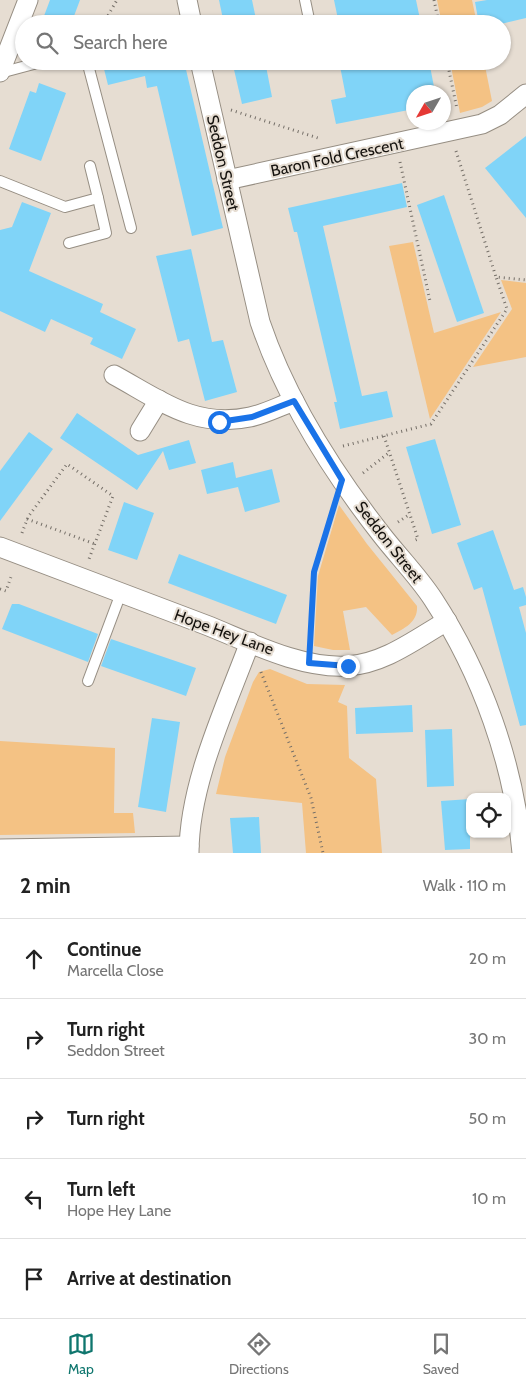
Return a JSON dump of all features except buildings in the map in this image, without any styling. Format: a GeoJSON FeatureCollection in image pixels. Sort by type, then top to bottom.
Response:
{"type":"FeatureCollection","features":[{"type":"Feature","properties":{"kind":"street"},"geometry":{"type":"LineString","coordinates":[[22,15],[28,0]]}},
{"type":"Feature","properties":{"kind":"street"},"geometry":{"type":"LineString","coordinates":[[187,0],[190,15]]}},
{"type":"Feature","properties":{"kind":"street"},"geometry":{"type":"LineString","coordinates":[[0,72],[15,33]]}},
{"type":"Feature","properties":{"kind":"street","name":"Seddon Street"},"geometry":{"type":"LineString","coordinates":[[202,70],[260,322],[270,353],[322,451],[394,550],[432,597],[463,651],[491,716],[523,822],[522,853]]}},
{"type":"Feature","properties":{"kind":"street","name":"Baron Fold Crescent"},"geometry":{"type":"LineString","coordinates":[[227,180],[482,124],[500,115],[526,94]]}},
{"type":"Feature","properties":{"kind":"street"},"geometry":{"type":"LineString","coordinates":[[114,375],[188,415],[219,422],[252,417],[294,401]]}},
{"type":"Feature","properties":{"kind":"street"},"geometry":{"type":"LineString","coordinates":[[140,431],[159,400]]}},
{"type":"Feature","properties":{"kind":"street","name":"Hope Hey Lane"},"geometry":{"type":"LineString","coordinates":[[7,550],[309,663],[348,666],[368,662],[394,652],[447,621]]}},
{"type":"Feature","properties":{"kind":"street"},"geometry":{"type":"LineString","coordinates":[[5,850],[189,849],[204,766],[250,642]]}},
{"type":"Feature","properties":{"kind":"lane"},"geometry":{"type":"LineString","coordinates":[[305,0],[308,15]]}},
{"type":"Feature","properties":{"kind":"lane"},"geometry":{"type":"LineString","coordinates":[[0,72],[15,68]]}},
{"type":"Feature","properties":{"kind":"lane"},"geometry":{"type":"LineString","coordinates":[[89,70],[131,228]]}},
{"type":"Feature","properties":{"kind":"lane"},"geometry":{"type":"LineString","coordinates":[[68,243],[106,233],[90,166]]}},
{"type":"Feature","properties":{"kind":"lane"},"geometry":{"type":"LineString","coordinates":[[0,181],[65,207],[98,198]]}},
{"type":"Feature","properties":{"kind":"lane"},"geometry":{"type":"LineString","coordinates":[[88,681],[121,593]]}},
{"type":"Feature","properties":{"kind":"path"},"geometry":{"type":"LineString","coordinates":[[108,15],[117,0]]}},
{"type":"Feature","properties":{"kind":"path"},"geometry":{"type":"LineString","coordinates":[[434,0],[437,15]]}},
{"type":"Feature","properties":{"kind":"path"},"geometry":{"type":"LineString","coordinates":[[322,451],[431,424],[507,309],[496,277],[456,131],[448,70]]}},
{"type":"Feature","properties":{"kind":"path"},"geometry":{"type":"LineString","coordinates":[[212,114],[234,110],[320,139],[326,159]]}},
{"type":"Feature","properties":{"kind":"path"},"geometry":{"type":"LineString","coordinates":[[396,144],[430,300]]}},
{"type":"Feature","properties":{"kind":"path"},"geometry":{"type":"LineString","coordinates":[[496,277],[526,280]]}},
{"type":"Feature","properties":{"kind":"path"},"geometry":{"type":"LineString","coordinates":[[384,436],[418,539],[394,550]]}},
{"type":"Feature","properties":{"kind":"path"},"geometry":{"type":"LineString","coordinates":[[309,663],[314,572],[344,483],[390,452]]}},
{"type":"Feature","properties":{"kind":"path"},"geometry":{"type":"LineString","coordinates":[[7,550],[67,464],[113,496],[82,578]]}},
{"type":"Feature","properties":{"kind":"path"},"geometry":{"type":"LineString","coordinates":[[27,519],[95,544]]}},
{"type":"Feature","properties":{"kind":"path"},"geometry":{"type":"LineString","coordinates":[[250,642],[311,798],[323,853]]}},
{"type":"Feature","properties":{"kind":"shaded area"},"geometry":{"type":"Polygon","coordinates":[[[437,0],[472,0],[475,15],[440,15],[437,0]]]}},
{"type":"Feature","properties":{"kind":"shaded area"},"geometry":{"type":"Polygon","coordinates":[[[452,70],[486,70],[492,101],[482,107],[460,113],[452,70]]]}},
{"type":"Feature","properties":{"kind":"shaded area"},"geometry":{"type":"Polygon","coordinates":[[[413,242],[434,333],[501,312],[430,419],[389,246],[413,242]]]}},
{"type":"Feature","properties":{"kind":"shaded area"},"geometry":{"type":"Polygon","coordinates":[[[501,280],[526,283],[526,357],[473,367],[512,309],[501,280]]]}},
{"type":"Feature","properties":{"kind":"shaded area"},"geometry":{"type":"Polygon","coordinates":[[[339,505],[367,544],[417,606],[417,612],[410,624],[392,635],[366,607],[343,611],[350,650],[333,650],[314,646],[318,576],[339,505]]]}},
{"type":"Feature","properties":{"kind":"shaded area"},"geometry":{"type":"Polygon","coordinates":[[[270,669],[307,684],[345,685],[338,702],[347,706],[349,758],[376,779],[382,853],[306,853],[302,803],[216,794],[225,757],[253,682],[259,672],[270,669]]]}},
{"type":"Feature","properties":{"kind":"shaded area"},"geometry":{"type":"Polygon","coordinates":[[[0,741],[115,748],[114,813],[133,813],[135,833],[0,835],[0,741]]]}},
{"type":"Feature","properties":{"kind":"route"},"geometry":{"type":"LineString","coordinates":[[219,422],[252,417],[294,401],[322,451],[342,480],[312,583],[309,663],[326,666],[348,666]]}}]}
